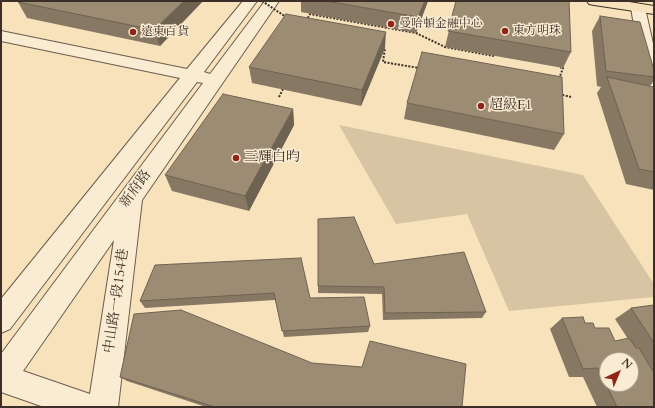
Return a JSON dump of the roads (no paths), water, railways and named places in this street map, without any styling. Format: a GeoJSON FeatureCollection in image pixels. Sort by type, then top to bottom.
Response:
{"type":"FeatureCollection","features":[{"type":"Feature","properties":{"kind":"main road"},"geometry":{"type":"LineString","coordinates":[[594,1],[646,9]]}},
{"type":"Feature","properties":{"kind":"street","name":"新府路"},"geometry":{"type":"LineString","coordinates":[[1,320],[250,1]]}},
{"type":"Feature","properties":{"kind":"street","name":"新府路"},"geometry":{"type":"LineString","coordinates":[[1,378],[272,1]]}},
{"type":"Feature","properties":{"kind":"street"},"geometry":{"type":"LineString","coordinates":[[646,9],[654,88]]}},
{"type":"Feature","properties":{"kind":"street"},"geometry":{"type":"LineString","coordinates":[[1,36],[216,80]]}},
{"type":"Feature","properties":{"kind":"street","name":"中山路一段154巷"},"geometry":{"type":"LineString","coordinates":[[103,407],[132,194]]}},
{"type":"Feature","properties":{"kind":"street"},"geometry":{"type":"LineString","coordinates":[[1,378],[85,407]]}},
{"type":"Feature","properties":{"kind":"place","name":"曼哈頓金融中心"},"geometry":{"type":"Point","coordinates":[391,24]}},
{"type":"Feature","properties":{"kind":"place","name":"東方明珠"},"geometry":{"type":"Point","coordinates":[505,31]}},
{"type":"Feature","properties":{"kind":"place","name":"遠東百貨"},"geometry":{"type":"Point","coordinates":[133,32]}},
{"type":"Feature","properties":{"kind":"place","name":"超級F1"},"geometry":{"type":"Point","coordinates":[481,106]}},
{"type":"Feature","properties":{"kind":"place","name":"三輝白昀"},"geometry":{"type":"Point","coordinates":[236,158]}}]}
